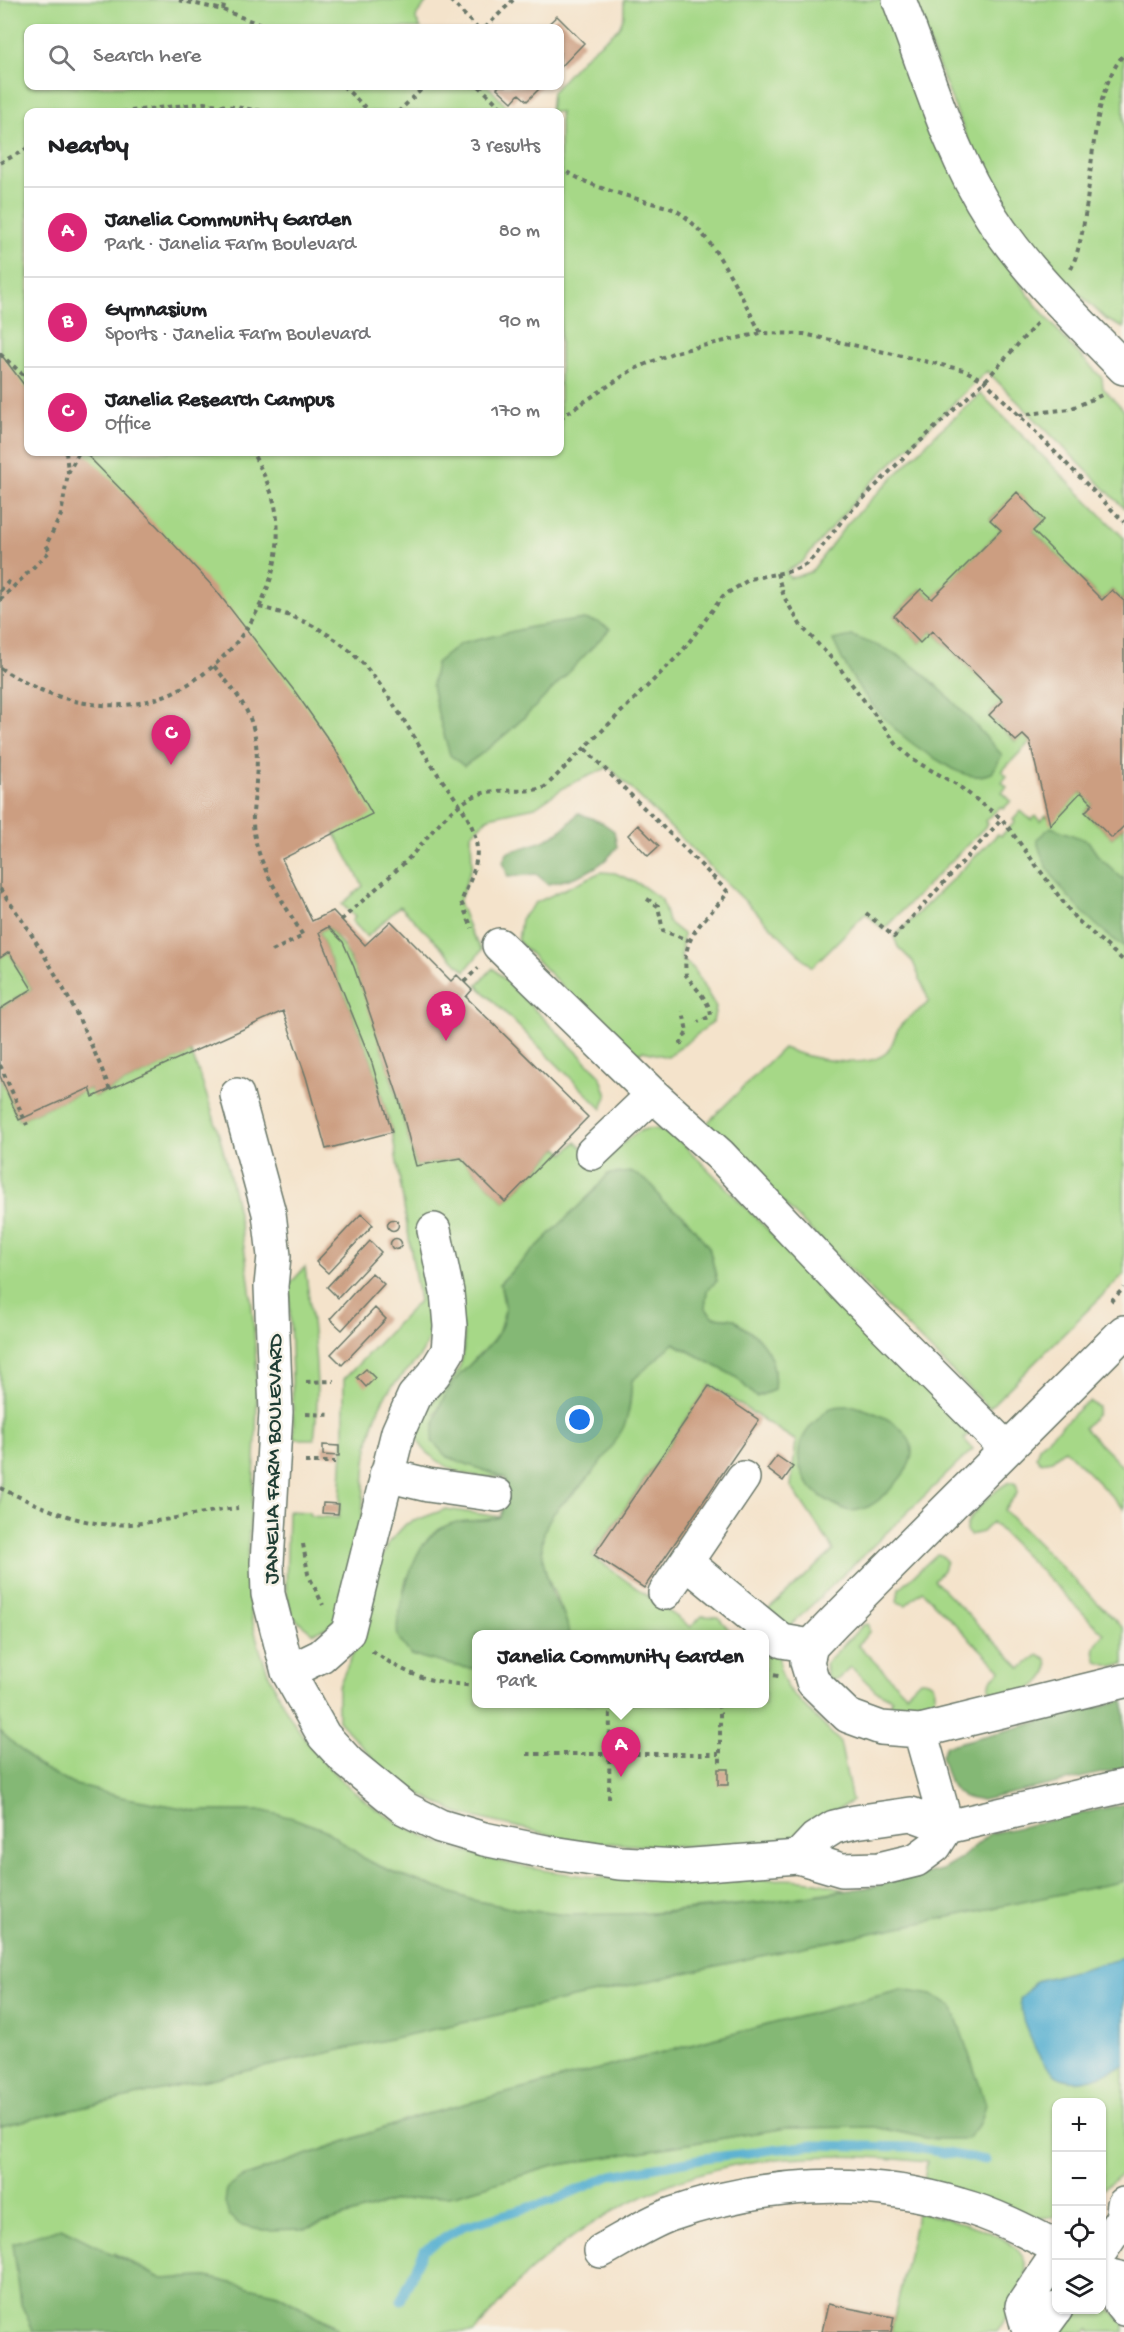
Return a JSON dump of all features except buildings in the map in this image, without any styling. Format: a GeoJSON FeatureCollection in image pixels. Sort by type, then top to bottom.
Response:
{"type":"FeatureCollection","features":[{"type":"Feature","properties":{"kind":"street"},"geometry":{"type":"LineString","coordinates":[[899,0],[970,180],[1011,246],[1120,370]]}},
{"type":"Feature","properties":{"kind":"street"},"geometry":{"type":"LineString","coordinates":[[499,945],[653,1095],[720,1155],[852,1294],[1007,1449]]}},
{"type":"Feature","properties":{"kind":"street","name":"JANELIA FARM BOULEVARD"},"geometry":{"type":"LineString","coordinates":[[237,1095],[268,1213],[274,1256],[271,1286],[276,1412],[267,1563],[268,1594],[288,1672],[305,1707],[324,1736],[349,1762],[404,1808],[440,1826],[525,1848],[619,1863],[680,1866],[798,1857],[843,1870],[879,1869],[916,1860],[935,1846],[947,1827]]}},
{"type":"Feature","properties":{"kind":"street"},"geometry":{"type":"LineString","coordinates":[[592,1153],[653,1095]]}},
{"type":"Feature","properties":{"kind":"street"},"geometry":{"type":"LineString","coordinates":[[288,1672],[321,1656],[348,1632],[398,1432],[414,1396],[434,1374],[448,1351],[450,1326],[447,1292],[434,1230]]}},
{"type":"Feature","properties":{"kind":"street"},"geometry":{"type":"LineString","coordinates":[[1124,1332],[812,1647],[807,1662],[813,1682],[848,1716],[881,1728],[920,1731],[1124,1681]]}},
{"type":"Feature","properties":{"kind":"street"},"geometry":{"type":"LineString","coordinates":[[386,1475],[428,1485],[497,1495]]}},
{"type":"Feature","properties":{"kind":"street"},"geometry":{"type":"LineString","coordinates":[[665,1593],[743,1478]]}},
{"type":"Feature","properties":{"kind":"street"},"geometry":{"type":"LineString","coordinates":[[687,1563],[769,1630]]}},
{"type":"Feature","properties":{"kind":"street"},"geometry":{"type":"LineString","coordinates":[[769,1630],[782,1641],[812,1647]]}},
{"type":"Feature","properties":{"kind":"street"},"geometry":{"type":"LineString","coordinates":[[920,1731],[947,1827]]}},
{"type":"Feature","properties":{"kind":"street"},"geometry":{"type":"LineString","coordinates":[[798,1857],[815,1839],[834,1827],[911,1814],[947,1827],[1124,1786]]}},
{"type":"Feature","properties":{"kind":"street"},"geometry":{"type":"LineString","coordinates":[[600,2251],[667,2216],[716,2201],[763,2190],[818,2185],[864,2187],[961,2205],[1052,2245]]}},
{"type":"Feature","properties":{"kind":"street"},"geometry":{"type":"LineString","coordinates":[[1106,2199],[1124,2194]]}},
{"type":"Feature","properties":{"kind":"street"},"geometry":{"type":"LineString","coordinates":[[1124,2204],[1109,2269],[1124,2309]]}},
{"type":"Feature","properties":{"kind":"street"},"geometry":{"type":"LineString","coordinates":[[1052,2314],[1045,2324],[1025,2328],[1022,2306],[1053,2260]]}},
{"type":"Feature","properties":{"kind":"path"},"geometry":{"type":"LineString","coordinates":[[178,0],[223,10],[259,24]]}},
{"type":"Feature","properties":{"kind":"path"},"geometry":{"type":"LineString","coordinates":[[223,10],[225,0]]}},
{"type":"Feature","properties":{"kind":"path"},"geometry":{"type":"LineString","coordinates":[[450,0],[473,24]]}},
{"type":"Feature","properties":{"kind":"path"},"geometry":{"type":"LineString","coordinates":[[489,24],[513,0]]}},
{"type":"Feature","properties":{"kind":"path"},"geometry":{"type":"LineString","coordinates":[[341,920],[403,864],[446,814],[458,805],[479,794],[506,789],[530,792],[545,787],[681,653],[723,596],[750,579],[805,565],[860,502],[914,447],[985,381],[1058,299],[1074,263],[1104,92],[1124,54]]}},
{"type":"Feature","properties":{"kind":"path"},"geometry":{"type":"LineString","coordinates":[[347,90],[365,108]]}},
{"type":"Feature","properties":{"kind":"path"},"geometry":{"type":"LineString","coordinates":[[402,108],[421,90]]}},
{"type":"Feature","properties":{"kind":"path"},"geometry":{"type":"LineString","coordinates":[[483,90],[502,108]]}},
{"type":"Feature","properties":{"kind":"path"},"geometry":{"type":"LineString","coordinates":[[163,108],[204,104],[238,108]]}},
{"type":"Feature","properties":{"kind":"path"},"geometry":{"type":"LineString","coordinates":[[0,163],[24,150]]}},
{"type":"Feature","properties":{"kind":"path"},"geometry":{"type":"LineString","coordinates":[[564,170],[570,175],[605,189],[673,209],[689,220],[706,239],[762,333]]}},
{"type":"Feature","properties":{"kind":"path"},"geometry":{"type":"LineString","coordinates":[[564,415],[642,366],[675,352],[762,333],[804,334],[963,370],[985,381],[1124,522]]}},
{"type":"Feature","properties":{"kind":"path"},"geometry":{"type":"LineString","coordinates":[[0,354],[24,375]]}},
{"type":"Feature","properties":{"kind":"path"},"geometry":{"type":"LineString","coordinates":[[1019,415],[1070,409],[1094,401],[1120,370]]}},
{"type":"Feature","properties":{"kind":"path"},"geometry":{"type":"LineString","coordinates":[[0,600],[50,551],[46,545],[61,515],[68,473],[66,456]]}},
{"type":"Feature","properties":{"kind":"path"},"geometry":{"type":"LineString","coordinates":[[68,473],[77,456]]}},
{"type":"Feature","properties":{"kind":"path"},"geometry":{"type":"LineString","coordinates":[[0,668],[37,689],[63,699],[99,705],[117,705],[156,697],[181,687],[214,666],[228,652],[259,607],[273,569],[278,536],[275,505],[254,456]]}},
{"type":"Feature","properties":{"kind":"path"},"geometry":{"type":"LineString","coordinates":[[777,573],[784,597],[801,626],[836,663],[898,746],[913,760],[956,784],[1002,819],[1075,918],[1124,961]]}},
{"type":"Feature","properties":{"kind":"path"},"geometry":{"type":"LineString","coordinates":[[0,591],[12,578]]}},
{"type":"Feature","properties":{"kind":"path"},"geometry":{"type":"LineString","coordinates":[[259,607],[302,619],[352,650],[384,689],[467,820]]}},
{"type":"Feature","properties":{"kind":"path"},"geometry":{"type":"LineString","coordinates":[[214,666],[242,700],[252,718],[257,761],[253,832],[266,870],[303,936],[270,952]]}},
{"type":"Feature","properties":{"kind":"path"},"geometry":{"type":"LineString","coordinates":[[585,749],[728,892],[717,908],[699,923],[688,940],[686,975],[712,1013],[711,1016],[699,1022]]}},
{"type":"Feature","properties":{"kind":"path"},"geometry":{"type":"LineString","coordinates":[[866,913],[894,937],[1002,819]]}},
{"type":"Feature","properties":{"kind":"path"},"geometry":{"type":"LineString","coordinates":[[0,888],[57,978],[97,1056],[110,1090]]}},
{"type":"Feature","properties":{"kind":"path"},"geometry":{"type":"LineString","coordinates":[[647,899],[658,906],[663,931],[688,940]]}},
{"type":"Feature","properties":{"kind":"path"},"geometry":{"type":"LineString","coordinates":[[680,1045],[687,1032],[683,1011]]}},
{"type":"Feature","properties":{"kind":"path"},"geometry":{"type":"LineString","coordinates":[[0,1065],[27,1125]]}},
{"type":"Feature","properties":{"kind":"path"},"geometry":{"type":"LineString","coordinates":[[306,1382],[334,1381]]}},
{"type":"Feature","properties":{"kind":"path"},"geometry":{"type":"LineString","coordinates":[[306,1414],[333,1414]]}},
{"type":"Feature","properties":{"kind":"path"},"geometry":{"type":"LineString","coordinates":[[304,1461],[335,1462]]}},
{"type":"Feature","properties":{"kind":"path"},"geometry":{"type":"LineString","coordinates":[[609,1799],[610,1708]]}},
{"type":"Feature","properties":{"kind":"path"},"geometry":{"type":"LineString","coordinates":[[718,1708],[720,1766]]}},
{"type":"Feature","properties":{"kind":"path"},"geometry":{"type":"LineString","coordinates":[[528,1754],[720,1754]]}},
{"type":"Feature","properties":{"kind":"green space"},"geometry":{"type":"Polygon","coordinates":[[[0,0],[429,0],[417,14],[416,20],[418,24],[24,24],[24,90],[492,90],[508,108],[24,108],[24,456],[564,456],[564,108],[550,108],[552,92],[564,90],[564,79],[584,57],[619,28],[624,15],[624,0],[883,0],[1000,254],[1032,300],[1069,344],[1102,378],[1103,388],[1124,410],[1124,508],[987,371],[866,488],[802,562],[786,572],[790,578],[811,572],[847,524],[939,431],[981,394],[1124,538],[1124,601],[1112,590],[1102,600],[1033,531],[1044,519],[1017,493],[990,519],[1001,530],[932,599],[921,589],[894,616],[920,643],[932,631],[1003,701],[989,715],[1015,741],[1023,735],[1030,742],[1002,771],[1007,776],[1002,782],[1007,787],[1002,792],[1011,801],[1003,809],[1000,807],[986,821],[988,824],[883,930],[866,913],[812,967],[609,767],[568,785],[535,807],[489,817],[471,834],[472,866],[459,902],[471,933],[482,950],[465,971],[400,906],[367,937],[352,921],[355,917],[342,904],[363,886],[334,832],[0,724],[0,0]]]}},
{"type":"Feature","properties":{"kind":"green space"},"geometry":{"type":"Polygon","coordinates":[[[912,0],[1124,0],[1124,328],[1107,320],[1019,237],[977,163],[912,0]]]}},
{"type":"Feature","properties":{"kind":"green space"},"geometry":{"type":"Polygon","coordinates":[[[584,619],[598,622],[610,629],[540,702],[484,752],[464,766],[450,755],[432,685],[436,663],[460,644],[531,627],[584,619]]]}},
{"type":"Feature","properties":{"kind":"green space"},"geometry":{"type":"Polygon","coordinates":[[[852,636],[899,656],[941,690],[1002,755],[992,773],[976,776],[957,771],[923,751],[891,725],[852,677],[833,640],[852,636]]]}},
{"type":"Feature","properties":{"kind":"green space"},"geometry":{"type":"Polygon","coordinates":[[[1081,792],[1093,804],[1085,812],[1112,838],[1124,826],[1124,880],[1098,856],[1088,841],[1106,934],[1124,947],[1124,1274],[989,1408],[705,1125],[783,1048],[820,1059],[850,1062],[876,1058],[886,1053],[901,1025],[929,1001],[913,962],[898,947],[894,937],[998,834],[1001,836],[1015,822],[1013,820],[1021,811],[1031,820],[1036,816],[1041,821],[1046,815],[1052,821],[1081,792]]]}},
{"type":"Feature","properties":{"kind":"green space"},"geometry":{"type":"Polygon","coordinates":[[[578,813],[601,822],[614,831],[617,847],[611,855],[586,872],[548,884],[536,874],[508,877],[503,861],[508,852],[538,843],[556,834],[564,829],[578,813]]]}},
{"type":"Feature","properties":{"kind":"green space"},"geometry":{"type":"Polygon","coordinates":[[[1051,827],[1088,841],[1098,856],[1124,880],[1124,947],[1084,913],[1049,870],[1037,839],[1051,827]]]}},
{"type":"Feature","properties":{"kind":"green space"},"geometry":{"type":"Polygon","coordinates":[[[601,872],[615,873],[641,885],[662,900],[668,922],[683,934],[681,959],[692,967],[716,1007],[713,1022],[668,1057],[643,1051],[632,1058],[518,941],[521,919],[535,903],[601,872]]]}},
{"type":"Feature","properties":{"kind":"green space"},"geometry":{"type":"Polygon","coordinates":[[[328,927],[337,937],[360,983],[416,1166],[461,1158],[505,1202],[558,1148],[564,1154],[576,1142],[602,1164],[630,1137],[639,1132],[659,1129],[670,1134],[683,1144],[969,1433],[964,1439],[973,1449],[789,1627],[768,1610],[834,1550],[791,1486],[796,1441],[710,1385],[592,1556],[691,1627],[702,1616],[718,1617],[729,1630],[568,1630],[563,1612],[549,1582],[542,1547],[547,1523],[558,1508],[589,1477],[616,1434],[629,1409],[631,1381],[673,1343],[736,1377],[756,1397],[774,1390],[772,1362],[762,1343],[735,1319],[714,1317],[705,1308],[707,1290],[717,1281],[709,1247],[683,1215],[662,1201],[652,1185],[608,1174],[594,1191],[500,1283],[505,1310],[496,1341],[481,1352],[452,1384],[435,1414],[488,1471],[505,1478],[473,1476],[456,1471],[439,1462],[420,1443],[417,1433],[419,1422],[424,1412],[458,1370],[464,1339],[453,1303],[423,1231],[433,1317],[430,1335],[417,1360],[391,1387],[377,1413],[366,1465],[362,1517],[356,1554],[340,1616],[330,1626],[313,1633],[291,1615],[286,1588],[288,1511],[309,1512],[310,1516],[339,1518],[344,1433],[344,1379],[419,1301],[392,1131],[372,1063],[319,932],[328,927]]]}},
{"type":"Feature","properties":{"kind":"green space"},"geometry":{"type":"Polygon","coordinates":[[[9,952],[32,989],[0,1009],[0,958],[9,952]]]}},
{"type":"Feature","properties":{"kind":"green space"},"geometry":{"type":"Polygon","coordinates":[[[493,968],[600,1075],[607,1096],[602,1109],[477,985],[493,968]]]}},
{"type":"Feature","properties":{"kind":"green space"},"geometry":{"type":"Polygon","coordinates":[[[191,1052],[217,1128],[227,1166],[244,1243],[249,1282],[257,1394],[254,1476],[247,1559],[251,1611],[261,1652],[276,1691],[297,1728],[323,1761],[353,1791],[387,1816],[424,1836],[457,1849],[525,1867],[597,1877],[704,1882],[792,1879],[827,1884],[844,1890],[768,1902],[620,1916],[567,1915],[516,1909],[472,1900],[398,1874],[368,1861],[325,1830],[263,1811],[199,1811],[121,1797],[72,1784],[37,1765],[0,1731],[0,1076],[19,1120],[90,1088],[94,1097],[191,1052]]]}},
{"type":"Feature","properties":{"kind":"green space"},"geometry":{"type":"Polygon","coordinates":[[[633,1172],[652,1185],[662,1201],[683,1215],[709,1247],[717,1281],[707,1290],[705,1308],[714,1317],[735,1319],[762,1343],[772,1362],[774,1390],[756,1397],[736,1377],[674,1343],[632,1381],[625,1425],[597,1468],[557,1509],[546,1526],[542,1548],[546,1571],[552,1593],[565,1617],[568,1630],[472,1630],[472,1668],[411,1655],[398,1636],[397,1622],[408,1577],[423,1545],[439,1529],[450,1524],[500,1517],[507,1495],[505,1478],[447,1457],[432,1441],[441,1404],[459,1375],[492,1342],[503,1322],[505,1307],[500,1283],[594,1191],[608,1174],[633,1172]]]}},
{"type":"Feature","properties":{"kind":"green space"},"geometry":{"type":"Polygon","coordinates":[[[305,1267],[317,1375],[316,1418],[314,1439],[294,1439],[289,1285],[305,1267]]]}},
{"type":"Feature","properties":{"kind":"green space"},"geometry":{"type":"Polygon","coordinates":[[[1090,1402],[1098,1407],[1097,1414],[1084,1428],[1124,1468],[1124,1509],[1065,1449],[1052,1460],[1040,1462],[1036,1457],[1039,1447],[1082,1406],[1090,1402]]]}},
{"type":"Feature","properties":{"kind":"green space"},"geometry":{"type":"Polygon","coordinates":[[[837,1406],[854,1406],[895,1424],[910,1442],[912,1454],[908,1467],[882,1497],[865,1508],[851,1511],[830,1502],[809,1485],[803,1475],[799,1453],[808,1430],[826,1411],[837,1406]]]}},
{"type":"Feature","properties":{"kind":"green space"},"geometry":{"type":"Polygon","coordinates":[[[1011,1482],[1016,1484],[1018,1492],[1004,1510],[1124,1629],[1124,1664],[1113,1667],[1097,1662],[1094,1650],[1104,1634],[992,1522],[982,1532],[970,1535],[966,1531],[970,1518],[983,1503],[1011,1482]]]}},
{"type":"Feature","properties":{"kind":"green space"},"geometry":{"type":"Polygon","coordinates":[[[446,1509],[500,1517],[486,1522],[451,1524],[406,1579],[403,1595],[411,1655],[472,1668],[472,1708],[769,1708],[769,1648],[778,1652],[780,1669],[787,1688],[840,1742],[852,1801],[819,1820],[797,1838],[737,1845],[654,1847],[573,1840],[460,1814],[424,1796],[385,1772],[338,1720],[338,1688],[356,1646],[377,1570],[389,1542],[406,1524],[446,1509]]]}},
{"type":"Feature","properties":{"kind":"green space"},"geometry":{"type":"Polygon","coordinates":[[[937,1554],[946,1561],[943,1570],[934,1580],[1021,1668],[1038,1655],[1047,1660],[1047,1670],[1039,1683],[1022,1691],[994,1694],[989,1688],[991,1680],[1001,1670],[922,1591],[906,1605],[897,1602],[899,1589],[937,1554]]]}},
{"type":"Feature","properties":{"kind":"green space"},"geometry":{"type":"Polygon","coordinates":[[[868,1624],[869,1632],[858,1645],[906,1694],[920,1680],[928,1681],[935,1689],[930,1707],[921,1717],[889,1712],[892,1699],[876,1691],[851,1667],[838,1679],[828,1680],[825,1664],[863,1625],[868,1624]]]}},
{"type":"Feature","properties":{"kind":"green space"},"geometry":{"type":"Polygon","coordinates":[[[1124,1700],[1124,1768],[982,1800],[963,1796],[952,1787],[941,1755],[946,1746],[1124,1700]]]}},
{"type":"Feature","properties":{"kind":"green space"},"geometry":{"type":"Polygon","coordinates":[[[0,1731],[37,1765],[72,1784],[121,1797],[199,1811],[263,1811],[293,1818],[325,1830],[368,1861],[398,1874],[472,1900],[516,1909],[567,1915],[664,1913],[768,1902],[870,1887],[942,1870],[959,1860],[989,1834],[1124,1804],[1124,1881],[788,1950],[0,2126],[0,1731]]]}},
{"type":"Feature","properties":{"kind":"green space"},"geometry":{"type":"Polygon","coordinates":[[[1124,1881],[1124,2173],[1106,2186],[1106,2098],[1052,2098],[1052,2217],[1035,2218],[924,2181],[927,2162],[836,2156],[767,2160],[716,2169],[686,2178],[630,2202],[603,2217],[530,2271],[475,2332],[338,2332],[332,2324],[278,2294],[206,2277],[162,2279],[114,2253],[21,2304],[34,2332],[0,2332],[0,2126],[788,1950],[1124,1881]],[[901,1990],[419,2116],[243,2177],[305,2229],[394,2201],[455,2195],[553,2166],[786,2128],[875,2127],[931,2139],[901,1990]]]}},
{"type":"Feature","properties":{"kind":"green space"},"geometry":{"type":"Polygon","coordinates":[[[901,1990],[932,1995],[952,2005],[986,2104],[981,2122],[967,2139],[931,2139],[875,2127],[786,2128],[553,2166],[455,2195],[394,2201],[305,2229],[264,2230],[238,2224],[229,2215],[225,2203],[227,2188],[243,2177],[419,2116],[901,1990]]]}},
{"type":"Feature","properties":{"kind":"green space"},"geometry":{"type":"Polygon","coordinates":[[[917,2213],[982,2229],[1013,2245],[1022,2256],[1026,2269],[1023,2286],[997,2332],[891,2332],[917,2213]]]}},
{"type":"Feature","properties":{"kind":"green space"},"geometry":{"type":"Polygon","coordinates":[[[61,2228],[162,2279],[206,2277],[278,2294],[332,2325],[338,2332],[34,2332],[21,2304],[13,2243],[61,2228]]]}},
{"type":"Feature","properties":{"kind":"green space"},"geometry":{"type":"Polygon","coordinates":[[[1106,2309],[1113,2312],[1124,2323],[1124,2332],[1091,2332],[1088,2329],[1085,2332],[1056,2332],[1075,2314],[1106,2314],[1106,2309]]]}},
{"type":"Feature","properties":{"kind":"water"},"geometry":{"type":"Polygon","coordinates":[[[1124,1958],[1124,2065],[1085,2080],[1064,2079],[1056,2075],[1036,2051],[1023,2020],[1020,1999],[1036,1981],[1124,1958]]]}},
{"type":"Feature","properties":{"kind":"waterway"},"geometry":{"type":"LineString","coordinates":[[401,2300],[424,2250],[464,2226],[554,2200],[612,2175],[705,2158],[814,2145],[910,2147],[986,2160]]}},
{"type":"Feature","properties":{"kind":"place","name":"Janelia Research Campus"},"geometry":{"type":"Point","coordinates":[171,765]}},
{"type":"Feature","properties":{"kind":"place","name":"Gymnasium"},"geometry":{"type":"Point","coordinates":[446,1041]}},
{"type":"Feature","properties":{"kind":"place","name":"Janelia Community Garden"},"geometry":{"type":"Point","coordinates":[621,1777]}}]}
